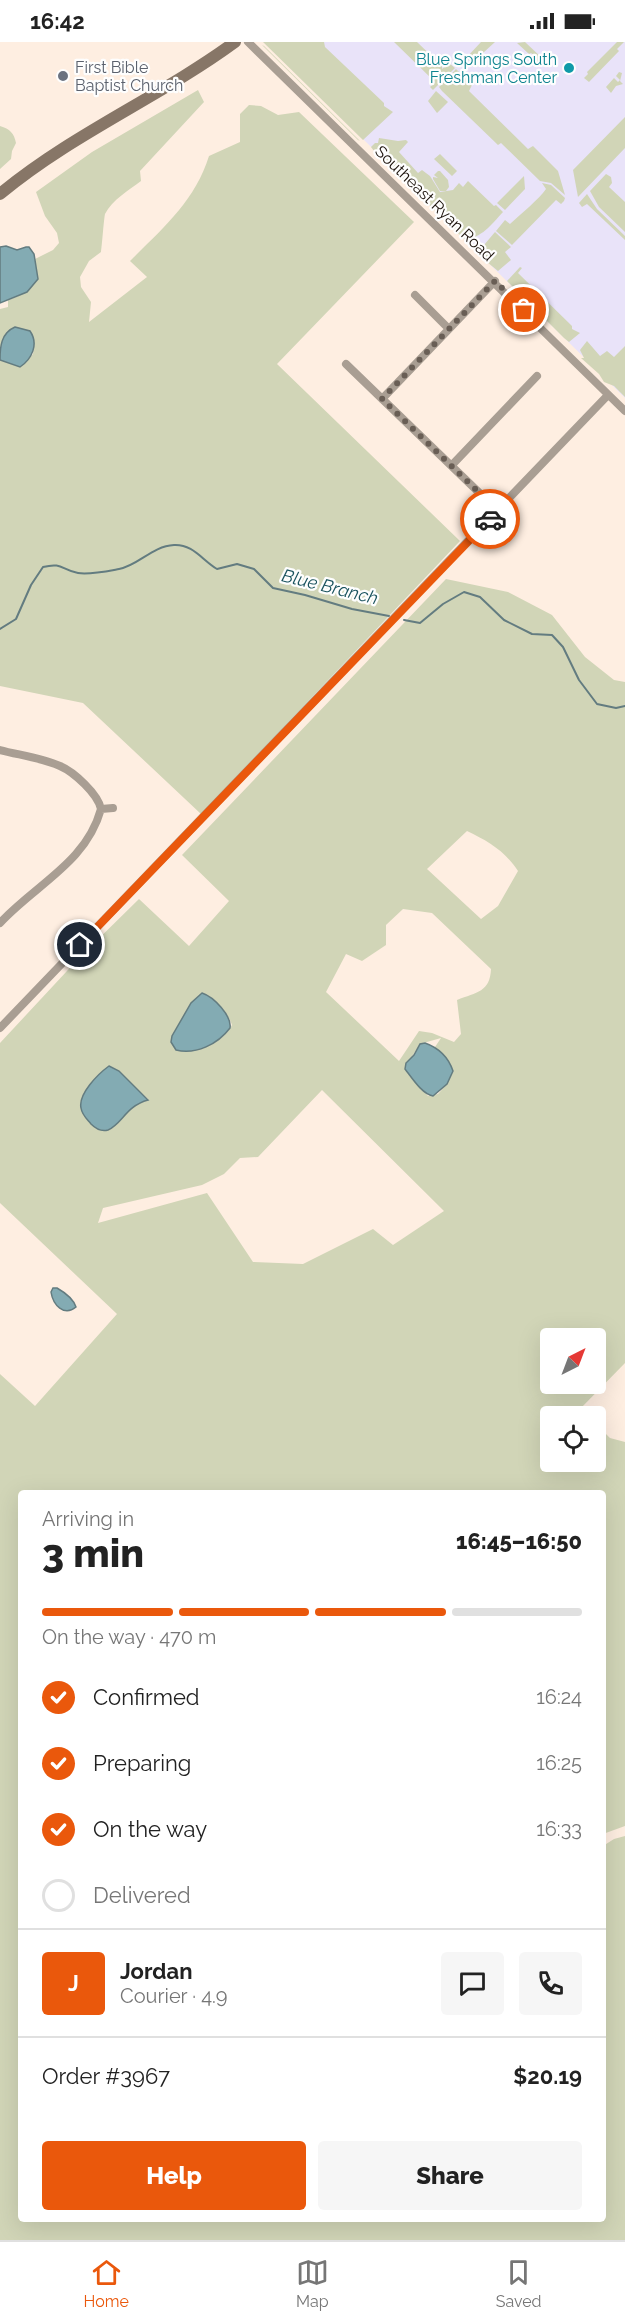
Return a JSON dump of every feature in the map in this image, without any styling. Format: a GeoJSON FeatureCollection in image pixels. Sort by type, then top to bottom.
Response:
{"type":"FeatureCollection","features":[{"type":"Feature","properties":{"kind":"main road"},"geometry":{"type":"LineString","coordinates":[[0,194],[41,163],[202,65],[235,42]]}},
{"type":"Feature","properties":{"kind":"street","name":"Southeast Ryan Road"},"geometry":{"type":"LineString","coordinates":[[248,42],[495,281],[625,411]]}},
{"type":"Feature","properties":{"kind":"street"},"geometry":{"type":"LineString","coordinates":[[382,399],[495,281]]}},
{"type":"Feature","properties":{"kind":"street"},"geometry":{"type":"LineString","coordinates":[[415,295],[449,329]]}},
{"type":"Feature","properties":{"kind":"street"},"geometry":{"type":"LineString","coordinates":[[346,364],[498,511]]}},
{"type":"Feature","properties":{"kind":"street"},"geometry":{"type":"LineString","coordinates":[[452,465],[537,376]]}},
{"type":"Feature","properties":{"kind":"street"},"geometry":{"type":"LineString","coordinates":[[0,1028],[608,395]]}},
{"type":"Feature","properties":{"kind":"street"},"geometry":{"type":"LineString","coordinates":[[0,750],[60,766],[94,793],[101,809],[96,826],[81,850],[0,923]]}},
{"type":"Feature","properties":{"kind":"street"},"geometry":{"type":"LineString","coordinates":[[101,809],[113,808]]}},
{"type":"Feature","properties":{"kind":"shaded area"},"geometry":{"type":"Polygon","coordinates":[[[274,42],[625,42],[625,398],[269,46],[274,42]]]}},
{"type":"Feature","properties":{"kind":"green space"},"geometry":{"type":"Polygon","coordinates":[[[263,42],[324,42],[325,47],[384,103],[384,106],[393,112],[363,140],[263,42]]]}},
{"type":"Feature","properties":{"kind":"green space"},"geometry":{"type":"Polygon","coordinates":[[[394,42],[417,42],[442,66],[442,69],[449,63],[455,68],[433,90],[430,87],[435,82],[394,42]]]}},
{"type":"Feature","properties":{"kind":"green space"},"geometry":{"type":"Polygon","coordinates":[[[481,42],[495,42],[471,64],[467,57],[481,42]]]}},
{"type":"Feature","properties":{"kind":"green space"},"geometry":{"type":"Polygon","coordinates":[[[525,42],[542,58],[539,64],[533,59],[535,56],[529,54],[517,43],[525,42]]]}},
{"type":"Feature","properties":{"kind":"green space"},"geometry":{"type":"Polygon","coordinates":[[[617,42],[624,42],[617,49],[619,51],[589,82],[584,78],[587,72],[617,42]]]}},
{"type":"Feature","properties":{"kind":"green space"},"geometry":{"type":"Polygon","coordinates":[[[262,45],[264,46],[360,141],[358,140],[262,45]]]}},
{"type":"Feature","properties":{"kind":"green space"},"geometry":{"type":"Polygon","coordinates":[[[456,69],[472,85],[469,91],[528,149],[533,146],[558,171],[565,195],[551,183],[540,181],[501,143],[498,145],[442,91],[439,87],[456,69]]]}},
{"type":"Feature","properties":{"kind":"green space"},"geometry":{"type":"Polygon","coordinates":[[[619,72],[622,73],[620,81],[623,84],[616,86],[611,93],[606,87],[614,78],[618,82],[620,80],[616,76],[619,72]]]}},
{"type":"Feature","properties":{"kind":"green space"},"geometry":{"type":"Polygon","coordinates":[[[198,90],[204,102],[140,171],[141,181],[116,200],[105,214],[101,252],[89,261],[80,277],[81,287],[91,302],[89,322],[147,277],[130,261],[187,200],[209,156],[240,142],[240,114],[249,105],[261,106],[278,115],[299,112],[414,222],[277,364],[460,541],[201,814],[83,703],[0,686],[0,360],[20,367],[33,354],[34,341],[7,331],[0,348],[0,309],[8,307],[8,300],[25,292],[35,283],[38,279],[35,259],[53,250],[59,243],[57,233],[45,216],[36,192],[92,152],[198,90]]]}},
{"type":"Feature","properties":{"kind":"green space"},"geometry":{"type":"Polygon","coordinates":[[[436,91],[448,102],[437,113],[428,101],[436,91]]]}},
{"type":"Feature","properties":{"kind":"green space"},"geometry":{"type":"Polygon","coordinates":[[[625,117],[625,148],[578,197],[573,170],[625,117]]]}},
{"type":"Feature","properties":{"kind":"green space"},"geometry":{"type":"Polygon","coordinates":[[[0,126],[11,132],[16,143],[11,159],[0,169],[0,126]]]}},
{"type":"Feature","properties":{"kind":"green space"},"geometry":{"type":"Polygon","coordinates":[[[379,138],[406,140],[408,142],[399,152],[418,173],[422,170],[430,176],[440,192],[453,190],[459,183],[463,187],[468,181],[503,212],[481,234],[464,239],[374,151],[371,147],[378,143],[379,138]]]}},
{"type":"Feature","properties":{"kind":"green space"},"geometry":{"type":"Polygon","coordinates":[[[440,154],[457,171],[452,176],[434,159],[440,154]]]}},
{"type":"Feature","properties":{"kind":"green space"},"geometry":{"type":"Polygon","coordinates":[[[438,171],[448,180],[449,187],[446,191],[440,191],[433,179],[433,177],[438,178],[434,175],[438,171]]]}},
{"type":"Feature","properties":{"kind":"green space"},"geometry":{"type":"Polygon","coordinates":[[[606,174],[611,177],[612,183],[609,187],[625,202],[625,232],[599,207],[590,191],[606,174]]]}},
{"type":"Feature","properties":{"kind":"green space"},"geometry":{"type":"Polygon","coordinates":[[[524,176],[525,189],[505,210],[497,203],[524,176]]]}},
{"type":"Feature","properties":{"kind":"green space"},"geometry":{"type":"Polygon","coordinates":[[[542,183],[551,185],[565,198],[564,201],[561,204],[556,200],[512,245],[496,231],[505,220],[510,224],[539,197],[546,189],[542,183]]]}},
{"type":"Feature","properties":{"kind":"green space"},"geometry":{"type":"Polygon","coordinates":[[[587,194],[597,209],[625,236],[625,240],[587,204],[582,207],[579,203],[587,194]]]}},
{"type":"Feature","properties":{"kind":"green space"},"geometry":{"type":"Polygon","coordinates":[[[495,232],[511,247],[505,252],[511,260],[498,271],[482,255],[484,245],[495,232]]]}},
{"type":"Feature","properties":{"kind":"green space"},"geometry":{"type":"Polygon","coordinates":[[[520,267],[522,268],[518,273],[572,326],[572,329],[580,333],[569,342],[507,281],[520,267]]]}},
{"type":"Feature","properties":{"kind":"green space"},"geometry":{"type":"Polygon","coordinates":[[[587,341],[600,356],[607,351],[614,357],[625,346],[625,397],[614,386],[604,382],[599,374],[581,358],[584,358],[580,350],[587,341]]]}},
{"type":"Feature","properties":{"kind":"green space"},"geometry":{"type":"Polygon","coordinates":[[[446,579],[508,592],[552,615],[585,657],[614,680],[625,682],[625,1363],[606,1382],[606,1328],[540,1328],[540,1394],[595,1394],[583,1406],[540,1406],[540,1472],[606,1472],[606,1434],[610,1438],[625,1442],[625,1826],[606,1833],[606,1490],[18,1490],[18,2222],[606,2222],[606,1844],[625,1836],[625,2240],[0,2240],[0,1374],[35,1406],[117,1314],[0,1203],[0,1043],[80,957],[139,899],[189,946],[229,901],[182,855],[446,579]],[[467,831],[427,869],[481,919],[498,906],[518,871],[496,847],[467,831]],[[403,909],[386,925],[386,945],[362,961],[346,954],[326,992],[399,1061],[419,1031],[432,1033],[454,1042],[461,1034],[457,1000],[485,987],[491,969],[432,913],[403,909]],[[202,993],[191,1003],[172,1036],[171,1042],[187,1051],[219,1040],[232,1025],[220,1006],[202,993]],[[441,1038],[420,1044],[405,1069],[428,1096],[438,1094],[447,1084],[443,1054],[435,1047],[441,1038]],[[137,1089],[83,1096],[81,1108],[110,1129],[132,1106],[148,1099],[137,1089]],[[322,1090],[258,1157],[240,1158],[224,1174],[202,1185],[103,1208],[98,1223],[207,1193],[253,1262],[303,1264],[373,1229],[393,1245],[444,1211],[322,1090]]]}},
{"type":"Feature","properties":{"kind":"water"},"geometry":{"type":"Polygon","coordinates":[[[6,246],[17,250],[29,247],[34,254],[38,279],[27,292],[0,303],[0,247],[6,246]]]}},
{"type":"Feature","properties":{"kind":"water"},"geometry":{"type":"Polygon","coordinates":[[[15,327],[30,331],[34,341],[31,356],[20,367],[0,360],[4,337],[15,327]]]}},
{"type":"Feature","properties":{"kind":"water"},"geometry":{"type":"Polygon","coordinates":[[[202,993],[212,998],[221,1008],[228,1018],[230,1028],[206,1047],[191,1051],[176,1050],[171,1042],[172,1036],[191,1003],[202,993]]]}},
{"type":"Feature","properties":{"kind":"water"},"geometry":{"type":"Polygon","coordinates":[[[425,1043],[442,1053],[453,1071],[447,1084],[433,1096],[421,1089],[405,1069],[406,1063],[420,1044],[425,1043]]]}},
{"type":"Feature","properties":{"kind":"water"},"geometry":{"type":"Polygon","coordinates":[[[109,1066],[119,1071],[148,1100],[134,1106],[113,1127],[103,1130],[94,1127],[85,1117],[81,1103],[90,1085],[109,1066]]]}},
{"type":"Feature","properties":{"kind":"water"},"geometry":{"type":"Polygon","coordinates":[[[53,1288],[57,1288],[68,1296],[76,1307],[67,1311],[60,1308],[52,1297],[53,1288]]]}},
{"type":"Feature","properties":{"kind":"waterway","name":"Blue Branch"},"geometry":{"type":"LineString","coordinates":[[0,629],[16,619],[31,585],[43,567],[58,566],[72,572],[82,573],[104,572],[126,567],[159,549],[174,545],[187,547],[217,569],[237,564],[254,569],[273,588],[352,609],[389,616]]}},
{"type":"Feature","properties":{"kind":"waterway","name":"Blue Branch"},"geometry":{"type":"LineString","coordinates":[[404,620],[420,623],[443,604],[464,592],[480,597],[504,620],[532,634],[552,635],[563,647],[579,680],[597,704],[616,708],[625,706]]}},
{"type":"Feature","properties":{"kind":"way so far"},"geometry":{"type":"LineString","coordinates":[[490,519],[498,511],[382,399],[495,281],[524,310]]}},
{"type":"Feature","properties":{"kind":"place","name":"Blue Springs South Freshman Center"},"geometry":{"type":"Point","coordinates":[569,68]}},
{"type":"Feature","properties":{"kind":"place","name":"First Bible Baptist Church"},"geometry":{"type":"Point","coordinates":[63,76]}},
{"type":"Feature","properties":{"kind":"route"},"geometry":{"type":"LineString","coordinates":[[80,945],[490,519]]}}]}
